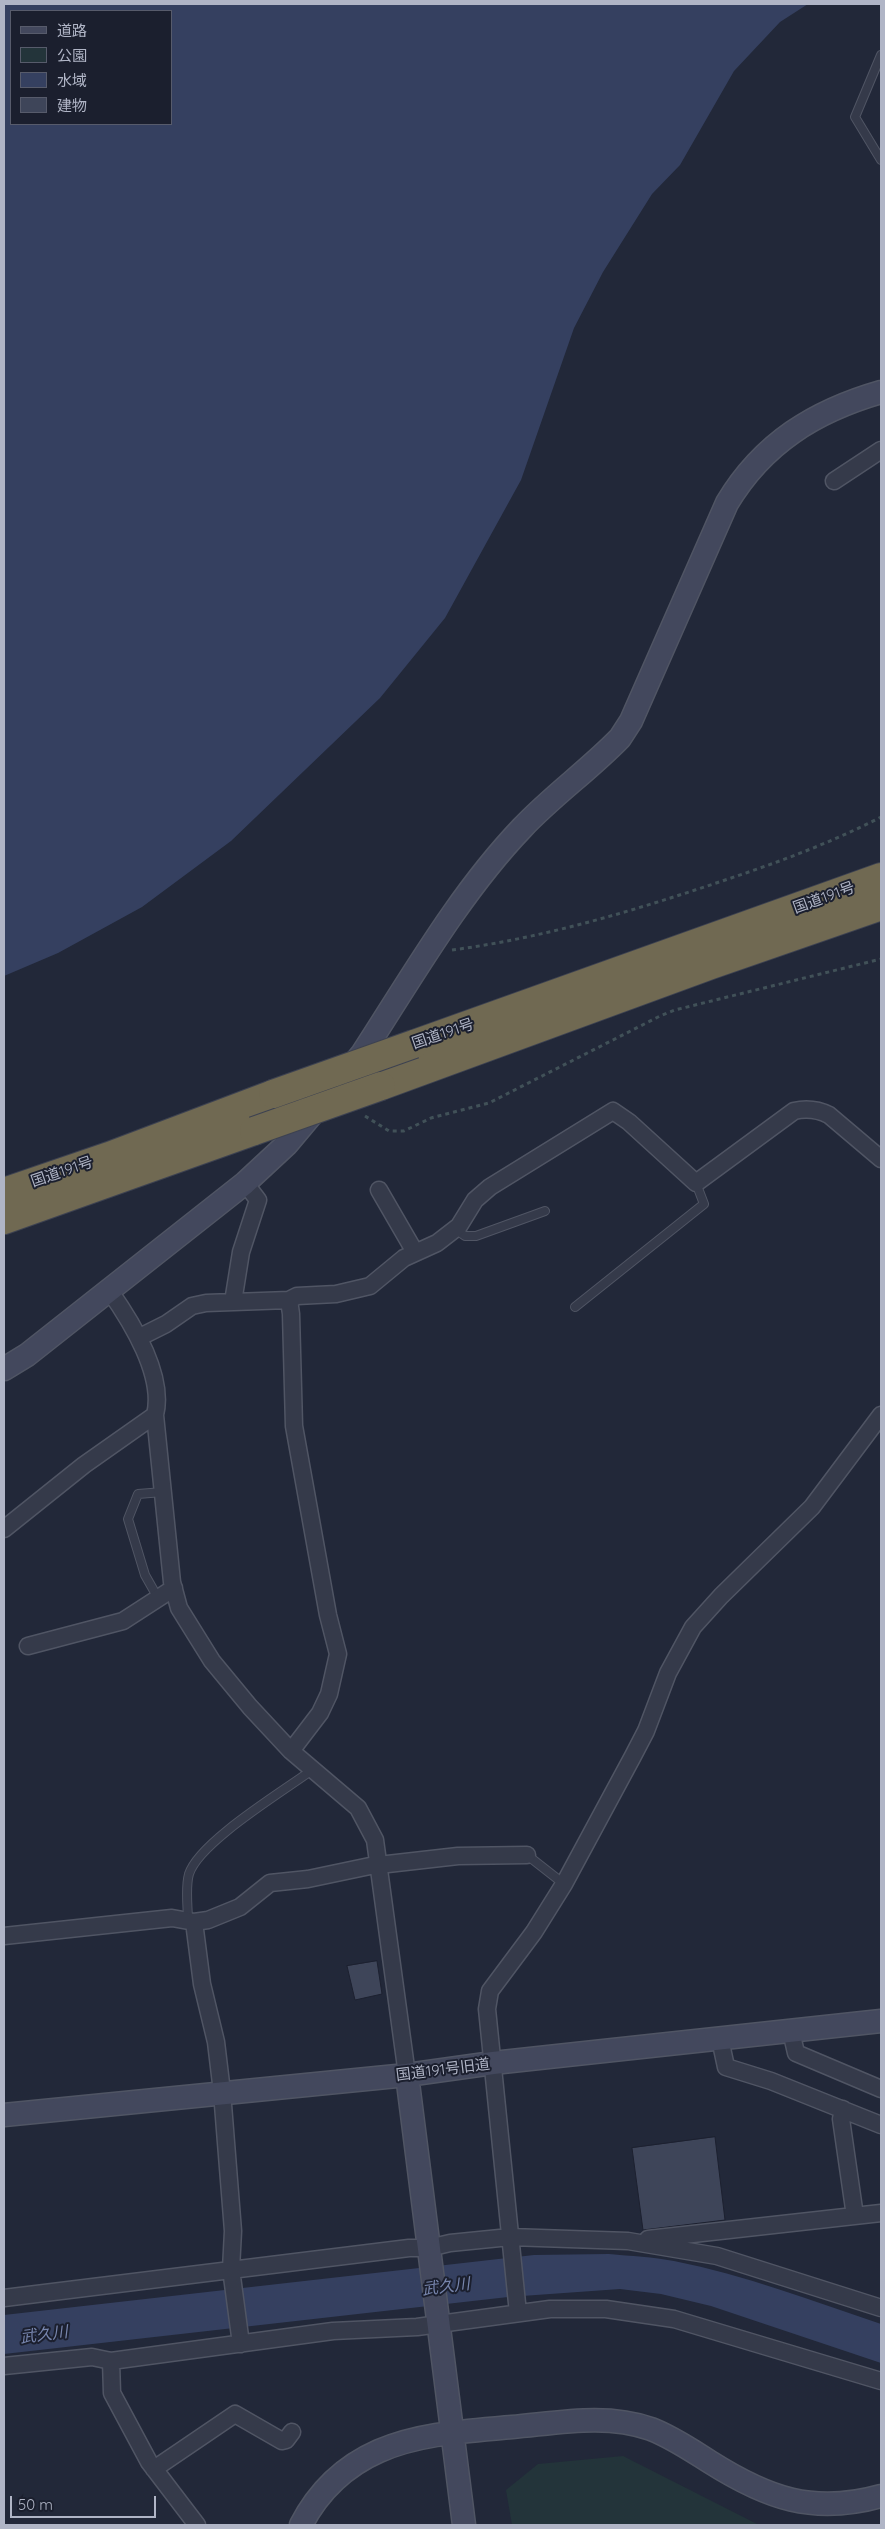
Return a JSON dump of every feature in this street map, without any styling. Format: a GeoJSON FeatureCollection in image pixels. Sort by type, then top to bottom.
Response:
{"type":"FeatureCollection","features":[{"type":"Feature","properties":{"kind":"highway"},"geometry":{"type":"LineString","coordinates":[[699,942],[881,858]]}},
{"type":"Feature","properties":{"kind":"highway","name":"国道191号"},"geometry":{"type":"LineString","coordinates":[[4,1192],[109,1156],[273,1094],[881,877]]}},
{"type":"Feature","properties":{"kind":"highway","name":"国道191号"},"geometry":{"type":"LineString","coordinates":[[4,1220],[254,1132],[711,965],[881,906]]}},
{"type":"Feature","properties":{"kind":"street"},"geometry":{"type":"LineString","coordinates":[[4,1369],[27,1355],[245,1183],[287,1144],[362,1054],[443,929],[486,871],[522,827],[620,738],[645,691],[719,520],[739,483],[784,436],[803,424],[881,392]]}},
{"type":"Feature","properties":{"kind":"street"},"geometry":{"type":"LineString","coordinates":[[834,481],[879,445]]}},
{"type":"Feature","properties":{"kind":"street"},"geometry":{"type":"LineString","coordinates":[[140,1337],[166,1324],[192,1306],[289,1300],[304,1295],[362,1290],[378,1281],[404,1258],[437,1243],[455,1229],[464,1220],[475,1200],[490,1187],[613,1111],[629,1122],[696,1183],[794,1112],[805,1108],[829,1115],[881,1160]]}},
{"type":"Feature","properties":{"kind":"street"},"geometry":{"type":"LineString","coordinates":[[233,1302],[241,1252],[258,1200],[245,1183]]}},
{"type":"Feature","properties":{"kind":"street"},"geometry":{"type":"LineString","coordinates":[[379,1190],[413,1253]]}},
{"type":"Feature","properties":{"kind":"street"},"geometry":{"type":"LineString","coordinates":[[109,1290],[140,1337],[153,1379],[158,1406],[156,1416],[163,1492],[174,1588],[179,1608],[212,1660],[291,1751],[358,1808],[375,1840],[464,2525]]}},
{"type":"Feature","properties":{"kind":"street"},"geometry":{"type":"LineString","coordinates":[[289,1300],[294,1426],[328,1615],[338,1654],[329,1694],[320,1713],[291,1751]]}},
{"type":"Feature","properties":{"kind":"street"},"geometry":{"type":"LineString","coordinates":[[4,1529],[84,1465],[156,1416]]}},
{"type":"Feature","properties":{"kind":"street"},"geometry":{"type":"LineString","coordinates":[[518,2310],[487,2009],[490,1991],[534,1932],[564,1884],[634,1756],[668,1673],[693,1627],[721,1596],[812,1507],[881,1416]]}},
{"type":"Feature","properties":{"kind":"street"},"geometry":{"type":"LineString","coordinates":[[28,1646],[123,1621],[174,1588]]}},
{"type":"Feature","properties":{"kind":"street"},"geometry":{"type":"LineString","coordinates":[[4,1936],[172,1918],[191,1921],[208,1920],[240,1907],[270,1883],[458,1856],[527,1855]]}},
{"type":"Feature","properties":{"kind":"street"},"geometry":{"type":"LineString","coordinates":[[191,1921],[202,1984],[216,2042],[222,2092],[233,2231],[231,2273],[240,2340]]}},
{"type":"Feature","properties":{"kind":"street","name":"国道191号旧道"},"geometry":{"type":"LineString","coordinates":[[4,2116],[222,2092],[406,2075],[493,2063],[881,2021]]}},
{"type":"Feature","properties":{"kind":"street"},"geometry":{"type":"LineString","coordinates":[[791,2031],[796,2053],[881,2089]]}},
{"type":"Feature","properties":{"kind":"street"},"geometry":{"type":"LineString","coordinates":[[720,2039],[726,2067],[771,2081],[881,2125]]}},
{"type":"Feature","properties":{"kind":"street"},"geometry":{"type":"LineString","coordinates":[[843,2109],[840,2119],[856,2216]]}},
{"type":"Feature","properties":{"kind":"street"},"geometry":{"type":"LineString","coordinates":[[4,2298],[231,2273],[409,2248],[430,2254],[450,2243],[628,2241],[881,2213]]}},
{"type":"Feature","properties":{"kind":"street"},"geometry":{"type":"LineString","coordinates":[[628,2241],[717,2256],[881,2308]]}},
{"type":"Feature","properties":{"kind":"street"},"geometry":{"type":"LineString","coordinates":[[4,2366],[92,2356],[111,2361],[240,2340],[460,2320],[518,2310],[558,2308],[606,2309],[665,2317],[775,2348],[881,2382]]}},
{"type":"Feature","properties":{"kind":"street"},"geometry":{"type":"LineString","coordinates":[[111,2361],[112,2394],[154,2469],[197,2525]]}},
{"type":"Feature","properties":{"kind":"street"},"geometry":{"type":"LineString","coordinates":[[154,2469],[234,2414],[282,2441],[286,2440],[292,2432]]}},
{"type":"Feature","properties":{"kind":"street"},"geometry":{"type":"LineString","coordinates":[[301,2525],[316,2499],[346,2472],[379,2451],[424,2438],[453,2433],[591,2420],[620,2421],[650,2429],[679,2442],[741,2481],[778,2498],[811,2504],[839,2503],[881,2496]]}},
{"type":"Feature","properties":{"kind":"lane"},"geometry":{"type":"LineString","coordinates":[[881,54],[855,117],[881,160]]}},
{"type":"Feature","properties":{"kind":"lane"},"geometry":{"type":"LineString","coordinates":[[575,1307],[704,1204],[696,1183]]}},
{"type":"Feature","properties":{"kind":"lane"},"geometry":{"type":"LineString","coordinates":[[455,1229],[465,1236],[476,1236],[545,1211]]}},
{"type":"Feature","properties":{"kind":"lane"},"geometry":{"type":"LineString","coordinates":[[159,1599],[145,1575],[128,1519],[138,1494],[163,1492]]}},
{"type":"Feature","properties":{"kind":"lane"},"geometry":{"type":"LineString","coordinates":[[191,1921],[188,1876],[194,1862],[222,1835],[312,1770]]}},
{"type":"Feature","properties":{"kind":"lane"},"geometry":{"type":"LineString","coordinates":[[527,1855],[564,1884]]}},
{"type":"Feature","properties":{"kind":"path"},"geometry":{"type":"LineString","coordinates":[[452,950],[613,917],[796,856],[837,839],[881,817]]}},
{"type":"Feature","properties":{"kind":"path"},"geometry":{"type":"LineString","coordinates":[[361,1113],[389,1131],[404,1131],[415,1128],[431,1118],[490,1104],[627,1032],[674,1010],[881,959]]}},
{"type":"Feature","properties":{"kind":"green space"},"geometry":{"type":"Polygon","coordinates":[[[623,2456],[759,2525],[512,2525],[506,2490],[538,2464],[623,2456]]]}},
{"type":"Feature","properties":{"kind":"water"},"geometry":{"type":"Polygon","coordinates":[[[4,4],[808,4],[780,22],[734,71],[680,165],[652,194],[603,272],[574,328],[521,480],[445,618],[380,698],[231,841],[142,907],[58,953],[4,976],[4,4]]]}},
{"type":"Feature","properties":{"kind":"water","name":"武久川"},"geometry":{"type":"Polygon","coordinates":[[[609,2254],[666,2260],[700,2267],[779,2289],[881,2324],[881,2363],[711,2306],[661,2294],[620,2289],[508,2297],[4,2354],[4,2315],[534,2255],[609,2254]]]}},
{"type":"Feature","properties":{"kind":"building"},"geometry":{"type":"Polygon","coordinates":[[[377,1961],[382,1994],[355,2000],[347,1966],[377,1961]]]}},
{"type":"Feature","properties":{"kind":"building"},"geometry":{"type":"Polygon","coordinates":[[[715,2137],[725,2220],[643,2230],[632,2148],[715,2137]]]}}]}
